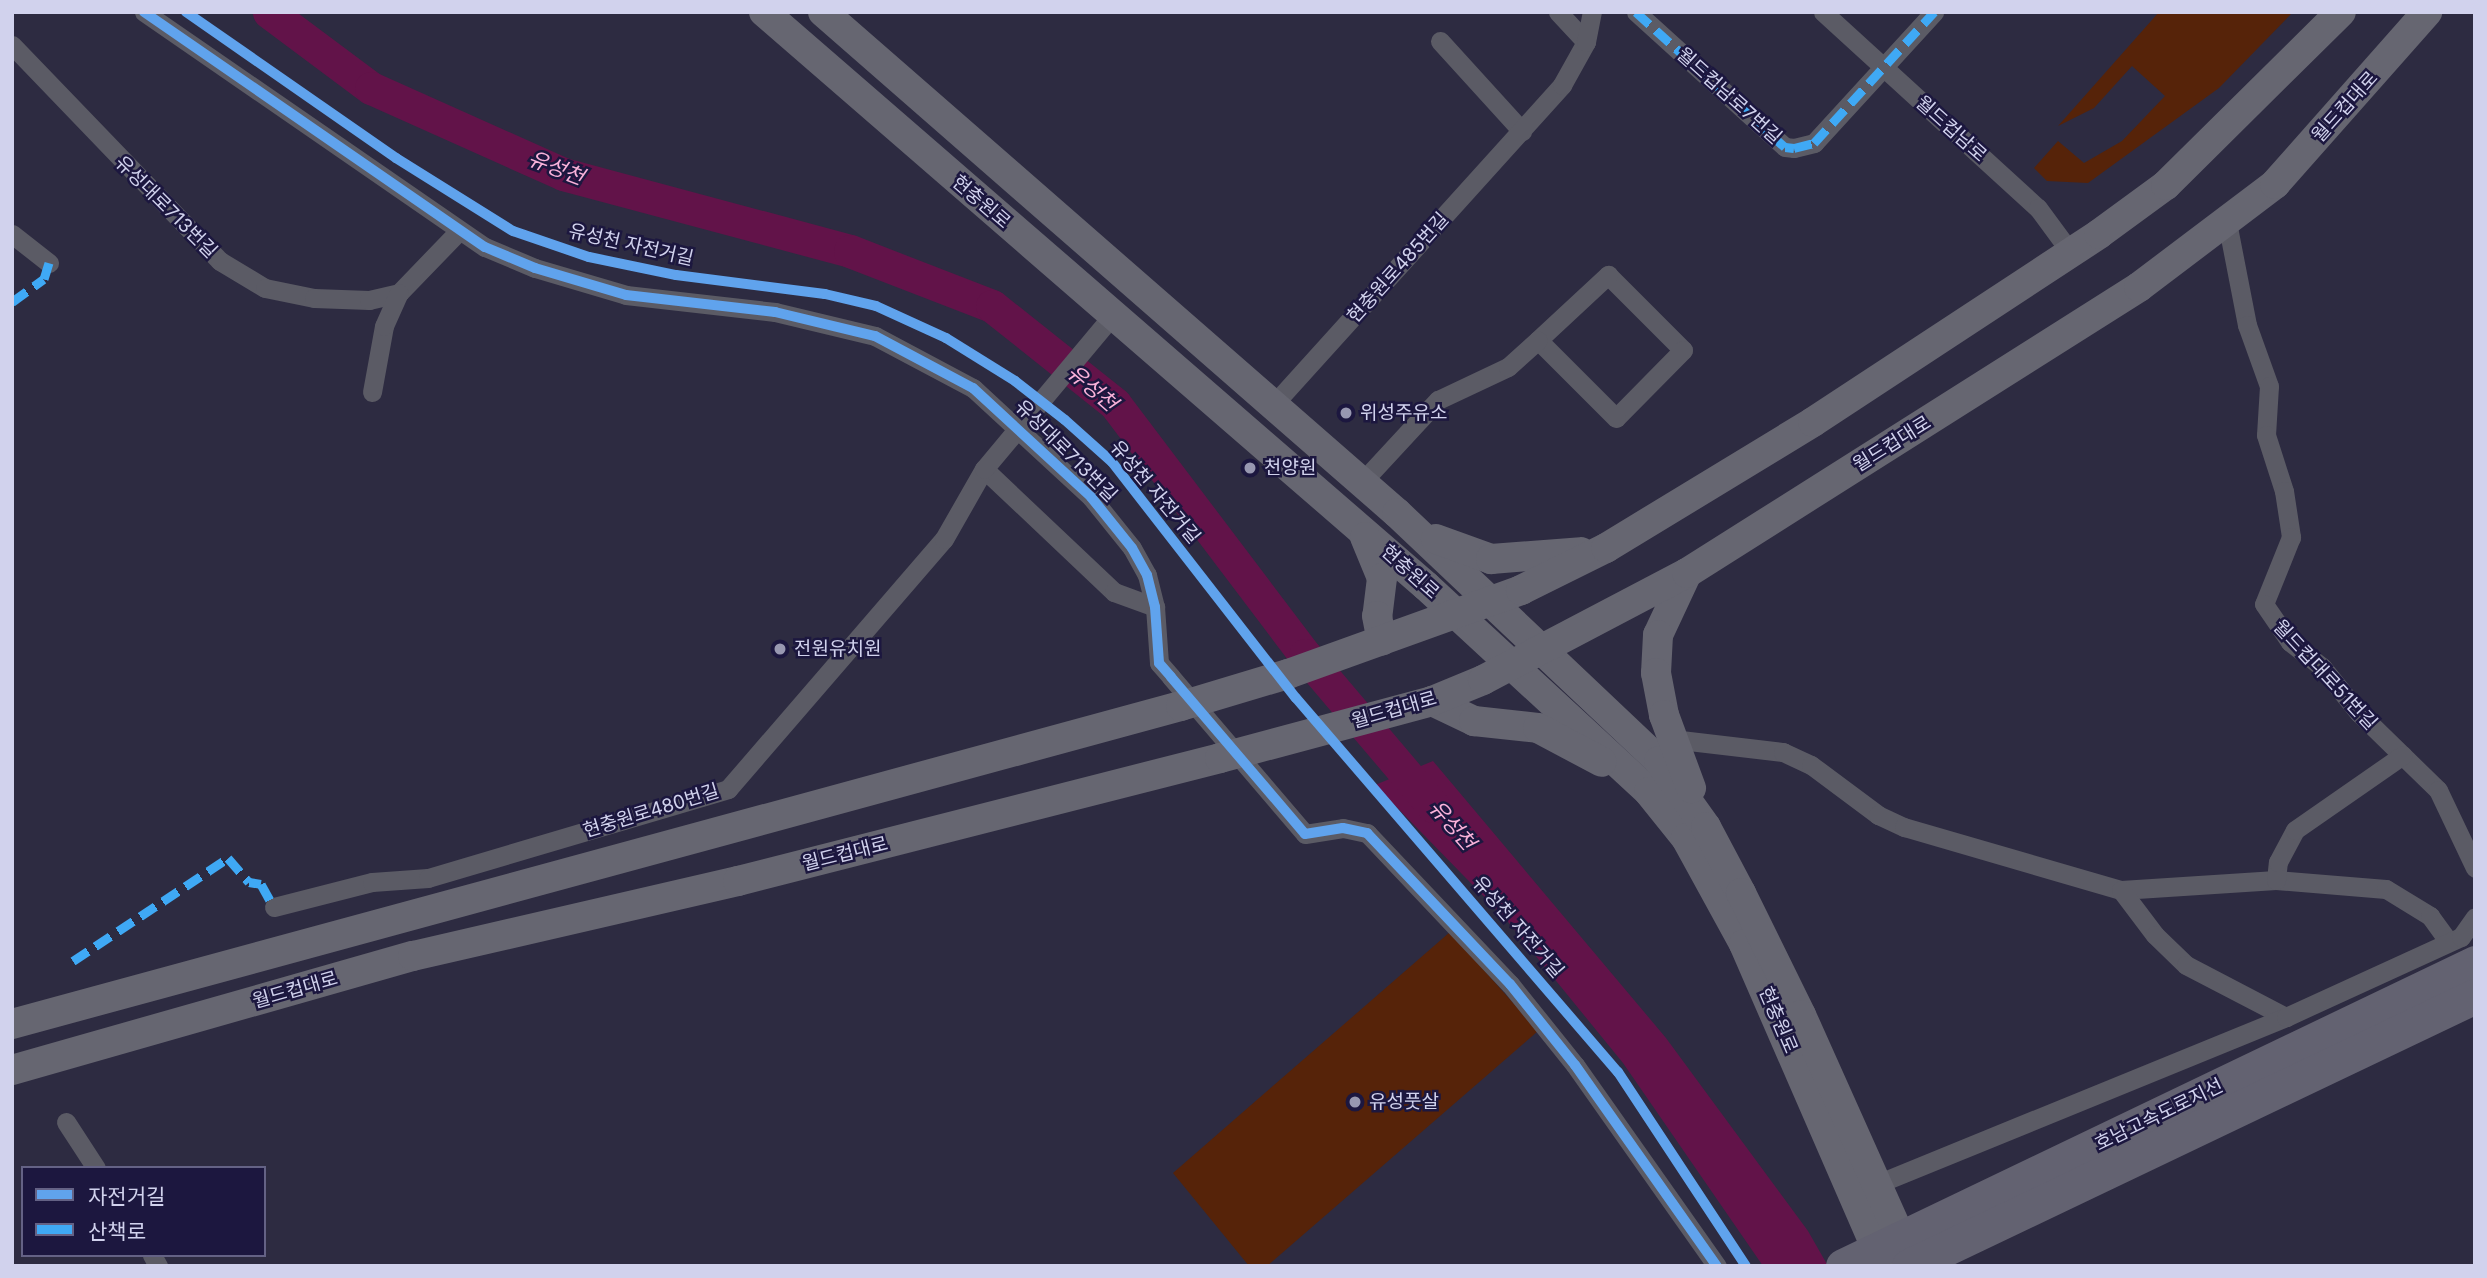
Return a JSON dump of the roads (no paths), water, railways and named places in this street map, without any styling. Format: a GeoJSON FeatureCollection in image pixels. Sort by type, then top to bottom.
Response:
{"type":"FeatureCollection","features":[{"type":"Feature","properties":{"kind":"highway","name":"호남고속도로지선"},"geometry":{"type":"LineString","coordinates":[[1922,1252],[2463,947]]}},
{"type":"Feature","properties":{"kind":"highway","name":"호남고속도로지선"},"geometry":{"type":"LineString","coordinates":[[1843,1266],[1922,1252],[2475,996]]}},
{"type":"Feature","properties":{"kind":"main road","name":"현충원로"},"geometry":{"type":"LineString","coordinates":[[764,12],[1111,317],[1361,529],[1649,792],[1686,838],[1744,944],[1884,1266]]}},
{"type":"Feature","properties":{"kind":"main road","name":"현충원로"},"geometry":{"type":"LineString","coordinates":[[822,12],[1398,513],[1659,761],[1706,827],[1801,1015],[1877,1184],[1922,1252]]}},
{"type":"Feature","properties":{"kind":"main road","name":"월드컵대로"},"geometry":{"type":"LineString","coordinates":[[12,1024],[1181,706],[1382,641],[1491,601],[1606,548],[1813,422],[2071,253],[2166,185],[2341,12]]}},
{"type":"Feature","properties":{"kind":"main road","name":"월드컵대로"},"geometry":{"type":"LineString","coordinates":[[12,1069],[413,956],[738,881],[1220,758],[1432,701],[1512,666],[1687,573],[2140,287],[2275,184],[2427,12]]}},
{"type":"Feature","properties":{"kind":"main road"},"geometry":{"type":"LineString","coordinates":[[849,88],[891,100],[958,160],[984,172],[985,157],[973,142]]}},
{"type":"Feature","properties":{"kind":"main road"},"geometry":{"type":"LineString","coordinates":[[1398,513],[1436,539],[1491,559],[1606,548]]}},
{"type":"Feature","properties":{"kind":"main road"},"geometry":{"type":"LineString","coordinates":[[1361,529],[1381,578],[1377,616],[1382,641]]}},
{"type":"Feature","properties":{"kind":"main road"},"geometry":{"type":"LineString","coordinates":[[1687,573],[1668,606],[1656,653],[1656,673],[1672,739],[1706,827]]}},
{"type":"Feature","properties":{"kind":"main road"},"geometry":{"type":"LineString","coordinates":[[1432,701],[1474,721],[1538,728],[1649,792]]}},
{"type":"Feature","properties":{"kind":"street","name":"유성대로713번길"},"geometry":{"type":"LineString","coordinates":[[144,12],[458,232],[535,268],[626,295],[775,312],[875,336],[973,387],[1022,421],[1091,496],[1132,548],[1147,575],[1155,607],[1159,663],[1305,834],[1343,828],[1367,833],[1510,984],[1576,1065],[1717,1266]]}},
{"type":"Feature","properties":{"kind":"street"},"geometry":{"type":"LineString","coordinates":[[1558,12],[1586,42]]}},
{"type":"Feature","properties":{"kind":"street","name":"현충원로485번길"},"geometry":{"type":"LineString","coordinates":[[1274,404],[1562,85],[1586,42],[1592,12]]}},
{"type":"Feature","properties":{"kind":"street","name":"월드컵남로7번길"},"geometry":{"type":"LineString","coordinates":[[1636,12],[1785,147],[1814,143],[1884,67]]}},
{"type":"Feature","properties":{"kind":"street","name":"월드컵남로"},"geometry":{"type":"LineString","coordinates":[[1823,12],[2038,208],[2071,253]]}},
{"type":"Feature","properties":{"kind":"street"},"geometry":{"type":"LineString","coordinates":[[1884,67],[1934,12]]}},
{"type":"Feature","properties":{"kind":"street"},"geometry":{"type":"LineString","coordinates":[[1440,41],[1522,131]]}},
{"type":"Feature","properties":{"kind":"street","name":"유성대로713번길"},"geometry":{"type":"LineString","coordinates":[[12,45],[220,261],[265,288],[314,299],[369,300],[399,293]]}},
{"type":"Feature","properties":{"kind":"street","name":"월드컵대로51번길"},"geometry":{"type":"LineString","coordinates":[[2227,222],[2247,325],[2269,386],[2266,435],[2284,491],[2291,537],[2264,604],[2290,642],[2322,667],[2359,713],[2438,790],[2475,868]]}},
{"type":"Feature","properties":{"kind":"street"},"geometry":{"type":"LineString","coordinates":[[372,392],[384,326],[399,293],[458,232]]}},
{"type":"Feature","properties":{"kind":"street"},"geometry":{"type":"LineString","coordinates":[[12,234],[49,263]]}},
{"type":"Feature","properties":{"kind":"street"},"geometry":{"type":"LineString","coordinates":[[1362,482],[1438,400],[1508,367],[1608,275],[1683,350],[1616,418],[1538,340]]}},
{"type":"Feature","properties":{"kind":"street","name":"현충원로480번길"},"geometry":{"type":"LineString","coordinates":[[274,907],[372,882],[428,878],[728,789],[944,539],[984,469],[1111,317]]}},
{"type":"Feature","properties":{"kind":"street"},"geometry":{"type":"LineString","coordinates":[[984,469],[1114,592],[1155,607]]}},
{"type":"Feature","properties":{"kind":"street"},"geometry":{"type":"LineString","coordinates":[[1672,739],[1783,752],[1811,765],[1878,815],[1904,827],[2121,890],[2276,880],[2386,889],[2430,916],[2463,947]]}},
{"type":"Feature","properties":{"kind":"street"},"geometry":{"type":"LineString","coordinates":[[2276,880],[2278,862],[2295,830],[2403,755]]}},
{"type":"Feature","properties":{"kind":"street"},"geometry":{"type":"LineString","coordinates":[[2121,890],[2155,935],[2186,965],[2286,1017]]}},
{"type":"Feature","properties":{"kind":"street"},"geometry":{"type":"LineString","coordinates":[[1877,1184],[2463,947],[2475,918]]}},
{"type":"Feature","properties":{"kind":"street"},"geometry":{"type":"LineString","coordinates":[[66,1122],[95,1166]]}},
{"type":"Feature","properties":{"kind":"water"},"geometry":{"type":"Polygon","coordinates":[[[1433,761],[1666,1038],[1808,1231],[1828,1266],[1763,1266],[1623,1063],[1504,917],[1375,785],[1433,761]]]}},
{"type":"Feature","properties":{"kind":"waterway","name":"유성천"},"geometry":{"type":"LineString","coordinates":[[269,12],[371,88],[563,174],[850,251],[992,306],[1115,404],[1305,655],[1433,806]]}},
{"type":"Feature","properties":{"kind":"place","name":"위성주유소"},"geometry":{"type":"Point","coordinates":[1346,413]}},
{"type":"Feature","properties":{"kind":"place","name":"천양원"},"geometry":{"type":"Point","coordinates":[1250,468]}},
{"type":"Feature","properties":{"kind":"place","name":"전원유치원"},"geometry":{"type":"Point","coordinates":[780,649]}},
{"type":"Feature","properties":{"kind":"place","name":"유성풋살"},"geometry":{"type":"Point","coordinates":[1355,1102]}}]}
